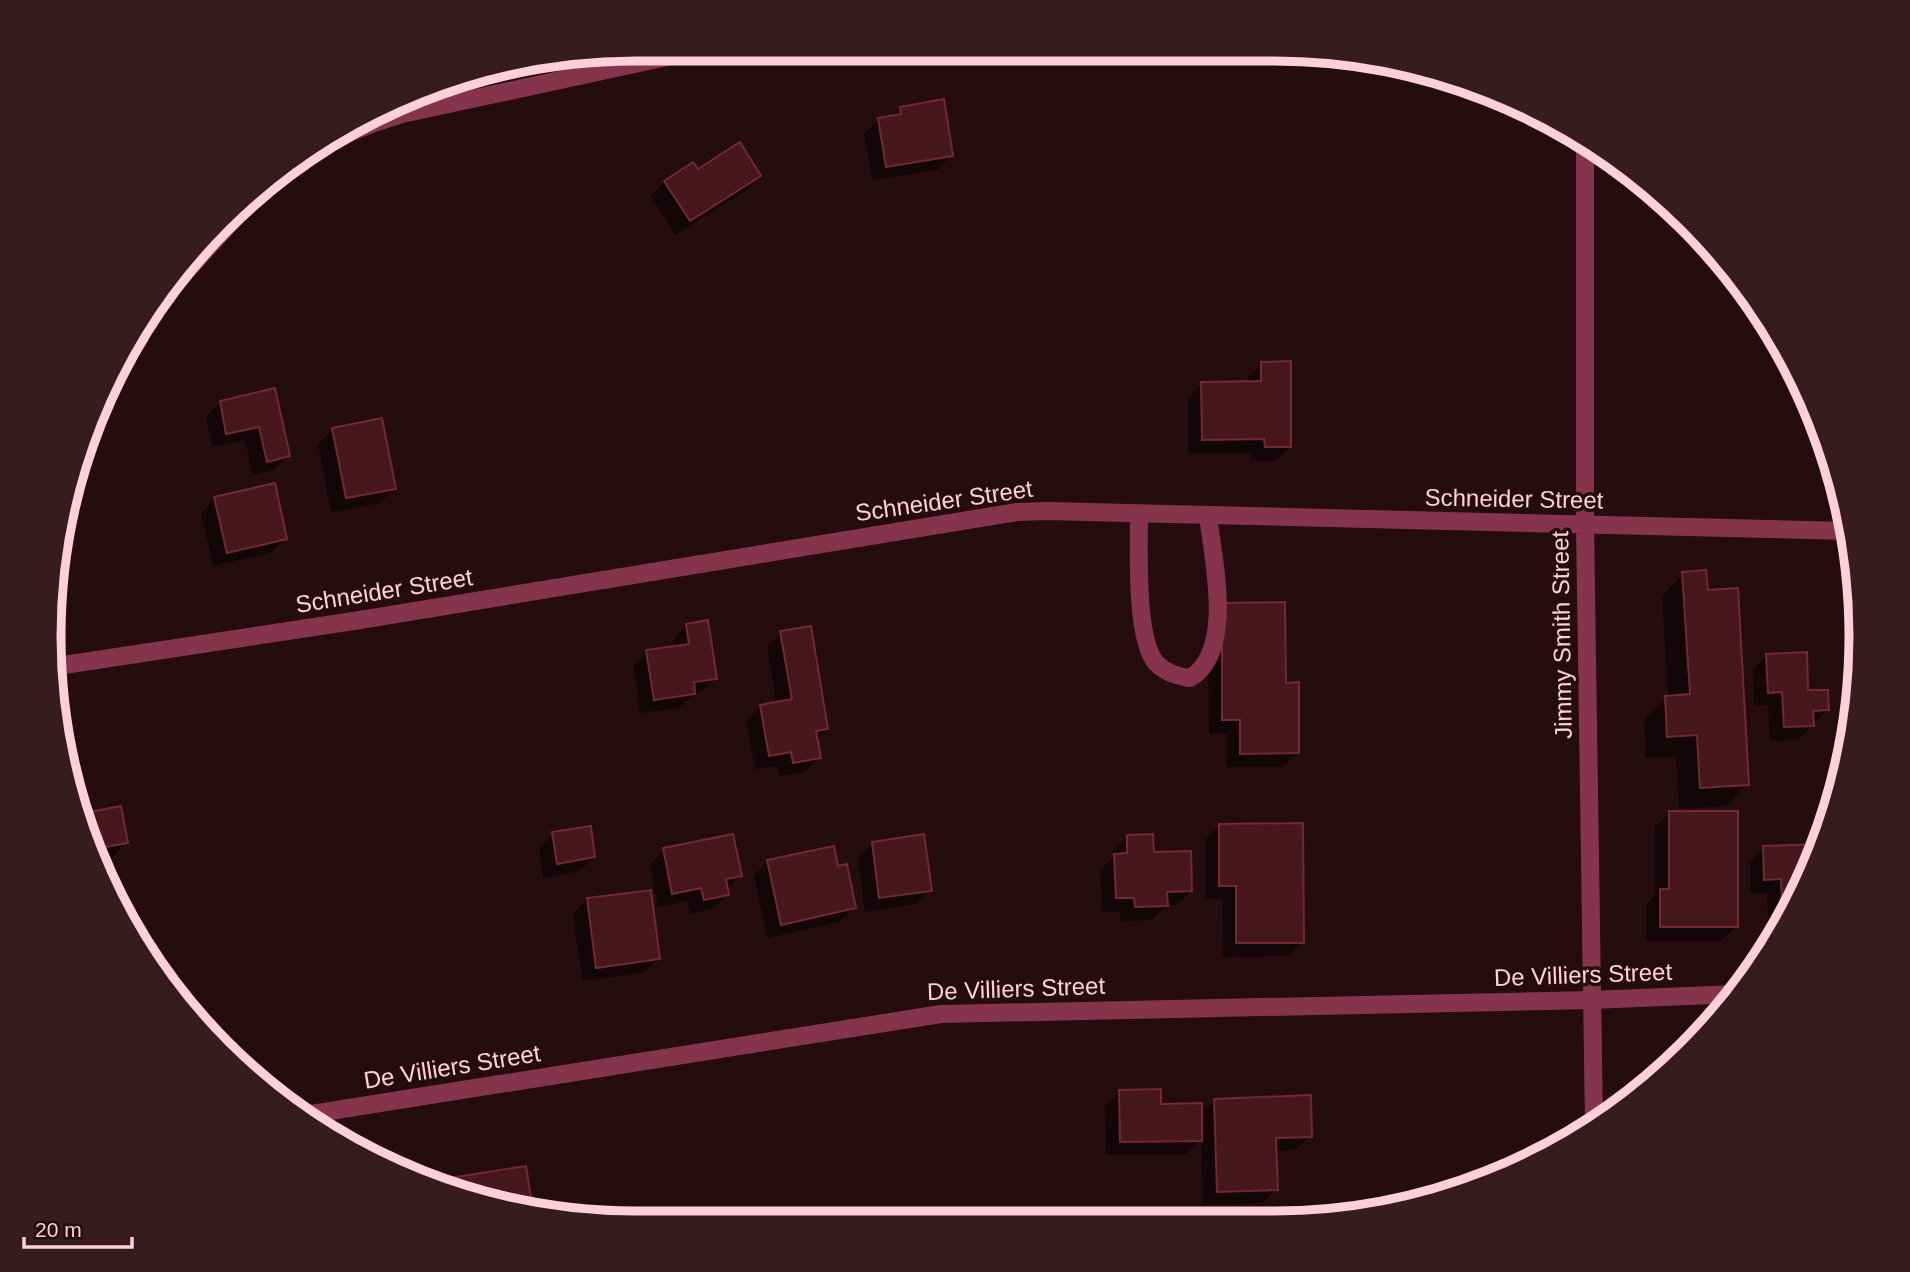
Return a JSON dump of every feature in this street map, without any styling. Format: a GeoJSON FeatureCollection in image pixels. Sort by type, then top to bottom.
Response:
{"type":"FeatureCollection","features":[{"type":"Feature","properties":{"kind":"street"},"geometry":{"type":"LineString","coordinates":[[389,118],[653,61]]}},
{"type":"Feature","properties":{"kind":"street","name":"Jimmy Smith Street"},"geometry":{"type":"LineString","coordinates":[[1585,153],[1584,525],[1594,1113]]}},
{"type":"Feature","properties":{"kind":"street","name":"Schneider Street"},"geometry":{"type":"LineString","coordinates":[[62,665],[360,620],[993,515],[1046,511],[1839,531]]}},
{"type":"Feature","properties":{"kind":"street"},"geometry":{"type":"LineString","coordinates":[[1139,514],[1140,589],[1148,650],[1155,662],[1167,672],[1190,678],[1205,665],[1215,639],[1218,599],[1208,516]]}},
{"type":"Feature","properties":{"kind":"street","name":"De Villiers Street"},"geometry":{"type":"LineString","coordinates":[[316,1113],[941,1014],[1591,1000],[1723,995]]}},
{"type":"Feature","properties":{"kind":"building"},"geometry":{"type":"Polygon","coordinates":[[[944,99],[953,156],[886,167],[878,118],[901,114],[900,107],[944,99]]]}},
{"type":"Feature","properties":{"kind":"building"},"geometry":{"type":"Polygon","coordinates":[[[740,142],[761,176],[690,221],[664,181],[693,162],[698,169],[740,142]]]}},
{"type":"Feature","properties":{"kind":"building"},"geometry":{"type":"Polygon","coordinates":[[[1291,361],[1291,447],[1265,447],[1264,439],[1202,440],[1201,382],[1261,381],[1261,362],[1291,361]]]}},
{"type":"Feature","properties":{"kind":"building"},"geometry":{"type":"Polygon","coordinates":[[[275,388],[290,456],[267,462],[259,427],[226,434],[220,401],[275,388]]]}},
{"type":"Feature","properties":{"kind":"building"},"geometry":{"type":"Polygon","coordinates":[[[382,418],[396,489],[346,498],[332,428],[382,418]]]}},
{"type":"Feature","properties":{"kind":"building"},"geometry":{"type":"Polygon","coordinates":[[[275,483],[287,539],[227,553],[214,497],[275,483]]]}},
{"type":"Feature","properties":{"kind":"building"},"geometry":{"type":"Polygon","coordinates":[[[1706,570],[1708,590],[1738,588],[1749,785],[1700,788],[1697,735],[1667,737],[1665,696],[1690,694],[1682,572],[1706,570]]]}},
{"type":"Feature","properties":{"kind":"building"},"geometry":{"type":"Polygon","coordinates":[[[1285,602],[1286,683],[1299,682],[1299,753],[1240,754],[1240,720],[1222,720],[1222,603],[1285,602]]]}},
{"type":"Feature","properties":{"kind":"building"},"geometry":{"type":"Polygon","coordinates":[[[708,620],[717,679],[694,682],[695,694],[654,700],[646,650],[689,644],[686,624],[708,620]]]}},
{"type":"Feature","properties":{"kind":"building"},"geometry":{"type":"Polygon","coordinates":[[[811,626],[828,729],[816,731],[821,758],[793,763],[791,752],[769,756],[760,705],[792,699],[780,631],[811,626]]]}},
{"type":"Feature","properties":{"kind":"building"},"geometry":{"type":"Polygon","coordinates":[[[1807,652],[1808,690],[1828,690],[1829,710],[1813,711],[1814,726],[1784,727],[1782,692],[1768,693],[1766,654],[1807,652]]]}},
{"type":"Feature","properties":{"kind":"building"},"geometry":{"type":"Polygon","coordinates":[[[121,806],[128,843],[102,848],[89,812],[121,806]]]}},
{"type":"Feature","properties":{"kind":"building"},"geometry":{"type":"Polygon","coordinates":[[[1669,811],[1738,811],[1738,927],[1660,927],[1660,889],[1669,889],[1669,811]]]}},
{"type":"Feature","properties":{"kind":"building"},"geometry":{"type":"Polygon","coordinates":[[[1303,823],[1304,943],[1236,943],[1236,886],[1219,886],[1219,824],[1303,823]]]}},
{"type":"Feature","properties":{"kind":"building"},"geometry":{"type":"Polygon","coordinates":[[[591,826],[595,857],[557,864],[552,832],[591,826]]]}},
{"type":"Feature","properties":{"kind":"building"},"geometry":{"type":"Polygon","coordinates":[[[733,834],[742,876],[726,879],[729,895],[704,900],[701,888],[672,894],[663,848],[733,834]]]}},
{"type":"Feature","properties":{"kind":"building"},"geometry":{"type":"Polygon","coordinates":[[[924,834],[932,891],[879,898],[872,842],[924,834]]]}},
{"type":"Feature","properties":{"kind":"building"},"geometry":{"type":"Polygon","coordinates":[[[1153,834],[1154,852],[1191,851],[1192,891],[1167,892],[1168,906],[1135,907],[1134,898],[1116,898],[1114,854],[1127,853],[1127,835],[1153,834]]]}},
{"type":"Feature","properties":{"kind":"building"},"geometry":{"type":"Polygon","coordinates":[[[1809,844],[1782,904],[1781,879],[1764,880],[1763,846],[1809,844]]]}},
{"type":"Feature","properties":{"kind":"building"},"geometry":{"type":"Polygon","coordinates":[[[834,846],[838,866],[847,864],[856,908],[781,925],[767,860],[834,846]]]}},
{"type":"Feature","properties":{"kind":"building"},"geometry":{"type":"Polygon","coordinates":[[[651,890],[660,959],[596,968],[587,898],[651,890]]]}},
{"type":"Feature","properties":{"kind":"building"},"geometry":{"type":"Polygon","coordinates":[[[1161,1089],[1161,1104],[1202,1103],[1202,1141],[1120,1142],[1119,1090],[1161,1089]]]}},
{"type":"Feature","properties":{"kind":"building"},"geometry":{"type":"Polygon","coordinates":[[[1311,1095],[1312,1137],[1276,1138],[1278,1190],[1217,1192],[1214,1099],[1311,1095]]]}},
{"type":"Feature","properties":{"kind":"building"},"geometry":{"type":"Polygon","coordinates":[[[526,1166],[532,1201],[487,1191],[447,1178],[526,1166]]]}}]}
